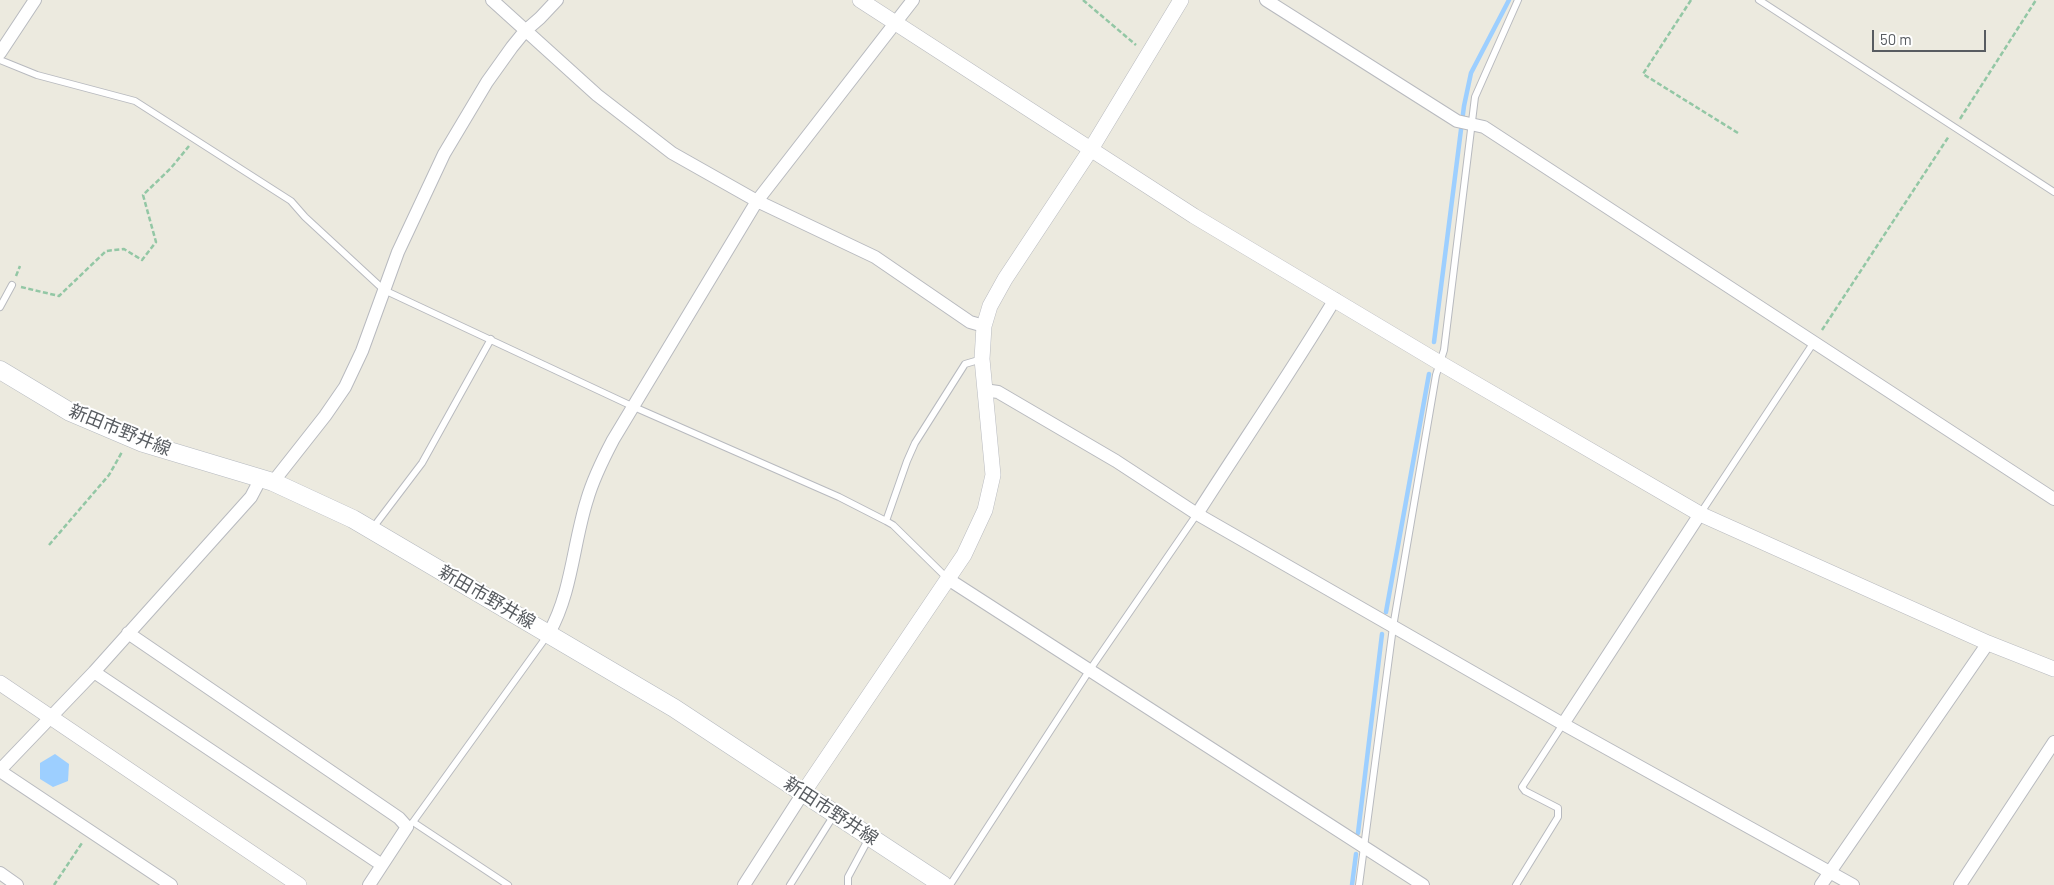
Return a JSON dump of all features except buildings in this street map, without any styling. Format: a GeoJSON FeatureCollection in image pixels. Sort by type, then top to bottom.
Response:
{"type":"FeatureCollection","features":[{"type":"Feature","properties":{"kind":"main road","name":"新田市野井線"},"geometry":{"type":"LineString","coordinates":[[0,370],[70,412],[130,438],[267,480],[353,519],[674,708],[943,885]]}},
{"type":"Feature","properties":{"kind":"street"},"geometry":{"type":"LineString","coordinates":[[0,54],[35,0]]}},
{"type":"Feature","properties":{"kind":"street"},"geometry":{"type":"LineString","coordinates":[[492,0],[597,95],[672,153],[757,201],[875,257],[970,322],[984,326]]}},
{"type":"Feature","properties":{"kind":"street"},"geometry":{"type":"LineString","coordinates":[[171,885],[0,771],[94,672],[325,416],[345,387],[362,351],[398,252],[444,154],[487,82],[525,30],[540,18],[557,0]]}},
{"type":"Feature","properties":{"kind":"street"},"geometry":{"type":"LineString","coordinates":[[860,0],[1194,216],[1440,363],[1700,514],[1988,643],[2054,669]]}},
{"type":"Feature","properties":{"kind":"street"},"geometry":{"type":"LineString","coordinates":[[549,633],[558,616],[587,500],[613,440],[757,201],[913,0]]}},
{"type":"Feature","properties":{"kind":"street"},"geometry":{"type":"LineString","coordinates":[[744,885],[803,793],[964,555],[985,510],[993,474],[982,359],[984,326],[990,306],[1005,279],[1091,149],[1182,0]]}},
{"type":"Feature","properties":{"kind":"street"},"geometry":{"type":"LineString","coordinates":[[1266,0],[1457,121],[1484,127],[2054,499]]}},
{"type":"Feature","properties":{"kind":"street"},"geometry":{"type":"LineString","coordinates":[[1197,514],[1292,370],[1335,299]]}},
{"type":"Feature","properties":{"kind":"street"},"geometry":{"type":"LineString","coordinates":[[984,390],[998,392],[1116,461],[1197,514],[1563,724],[1853,885]]}},
{"type":"Feature","properties":{"kind":"street"},"geometry":{"type":"LineString","coordinates":[[1563,724],[1700,514]]}},
{"type":"Feature","properties":{"kind":"street"},"geometry":{"type":"LineString","coordinates":[[948,579],[1423,885]]}},
{"type":"Feature","properties":{"kind":"street"},"geometry":{"type":"LineString","coordinates":[[128,633],[410,825],[369,885]]}},
{"type":"Feature","properties":{"kind":"street"},"geometry":{"type":"LineString","coordinates":[[1821,885],[1988,643]]}},
{"type":"Feature","properties":{"kind":"street"},"geometry":{"type":"LineString","coordinates":[[94,672],[382,865]]}},
{"type":"Feature","properties":{"kind":"street"},"geometry":{"type":"LineString","coordinates":[[0,683],[299,885]]}},
{"type":"Feature","properties":{"kind":"street"},"geometry":{"type":"LineString","coordinates":[[1960,885],[2054,742]]}},
{"type":"Feature","properties":{"kind":"street"},"geometry":{"type":"LineString","coordinates":[[0,874],[17,885]]}},
{"type":"Feature","properties":{"kind":"lane"},"geometry":{"type":"LineString","coordinates":[[1359,885],[1393,627],[1440,363],[1444,350],[1475,97],[1518,0]]}},
{"type":"Feature","properties":{"kind":"lane"},"geometry":{"type":"LineString","coordinates":[[1759,0],[2054,192]]}},
{"type":"Feature","properties":{"kind":"lane"},"geometry":{"type":"LineString","coordinates":[[0,60],[37,75],[135,101],[194,137],[291,201],[305,217],[384,290],[634,407],[839,497],[893,524],[948,579]]}},
{"type":"Feature","properties":{"kind":"lane"},"geometry":{"type":"LineString","coordinates":[[0,307],[12,285]]}},
{"type":"Feature","properties":{"kind":"lane"},"geometry":{"type":"LineString","coordinates":[[371,530],[422,463],[492,339]]}},
{"type":"Feature","properties":{"kind":"lane"},"geometry":{"type":"LineString","coordinates":[[1700,514],[1814,342]]}},
{"type":"Feature","properties":{"kind":"lane"},"geometry":{"type":"LineString","coordinates":[[886,521],[907,460],[915,443],[965,364],[982,359]]}},
{"type":"Feature","properties":{"kind":"lane"},"geometry":{"type":"LineString","coordinates":[[950,885],[1089,671],[1197,514]]}},
{"type":"Feature","properties":{"kind":"lane"},"geometry":{"type":"LineString","coordinates":[[508,885],[410,825],[549,633]]}},
{"type":"Feature","properties":{"kind":"lane"},"geometry":{"type":"LineString","coordinates":[[1516,885],[1558,817],[1558,808],[1525,791],[1522,787],[1563,724]]}},
{"type":"Feature","properties":{"kind":"lane"},"geometry":{"type":"LineString","coordinates":[[790,885],[835,814]]}},
{"type":"Feature","properties":{"kind":"lane"},"geometry":{"type":"LineString","coordinates":[[848,885],[848,877],[870,837]]}},
{"type":"Feature","properties":{"kind":"path"},"geometry":{"type":"LineString","coordinates":[[1083,0],[1148,56]]}},
{"type":"Feature","properties":{"kind":"path"},"geometry":{"type":"LineString","coordinates":[[1691,0],[1643,74],[1738,133]]}},
{"type":"Feature","properties":{"kind":"path"},"geometry":{"type":"LineString","coordinates":[[1814,342],[1956,127],[2036,0]]}},
{"type":"Feature","properties":{"kind":"path"},"geometry":{"type":"LineString","coordinates":[[12,285],[59,296],[106,251],[124,248],[142,260],[156,242],[143,195],[171,168],[194,137]]}},
{"type":"Feature","properties":{"kind":"path"},"geometry":{"type":"LineString","coordinates":[[49,546],[109,475],[130,438]]}},
{"type":"Feature","properties":{"kind":"path"},"geometry":{"type":"LineString","coordinates":[[54,885],[90,831]]}},
{"type":"Feature","properties":{"kind":"water"},"geometry":{"type":"Polygon","coordinates":[[[55,754],[69,764],[68,781],[53,787],[40,779],[40,763],[55,754]]]}},
{"type":"Feature","properties":{"kind":"waterway"},"geometry":{"type":"LineString","coordinates":[[1434,342],[1464,106],[1471,73],[1509,0]]}},
{"type":"Feature","properties":{"kind":"waterway"},"geometry":{"type":"LineString","coordinates":[[1386,612],[1429,374]]}},
{"type":"Feature","properties":{"kind":"waterway"},"geometry":{"type":"LineString","coordinates":[[1358,833],[1382,634]]}},
{"type":"Feature","properties":{"kind":"waterway"},"geometry":{"type":"LineString","coordinates":[[1352,885],[1356,854]]}}]}
